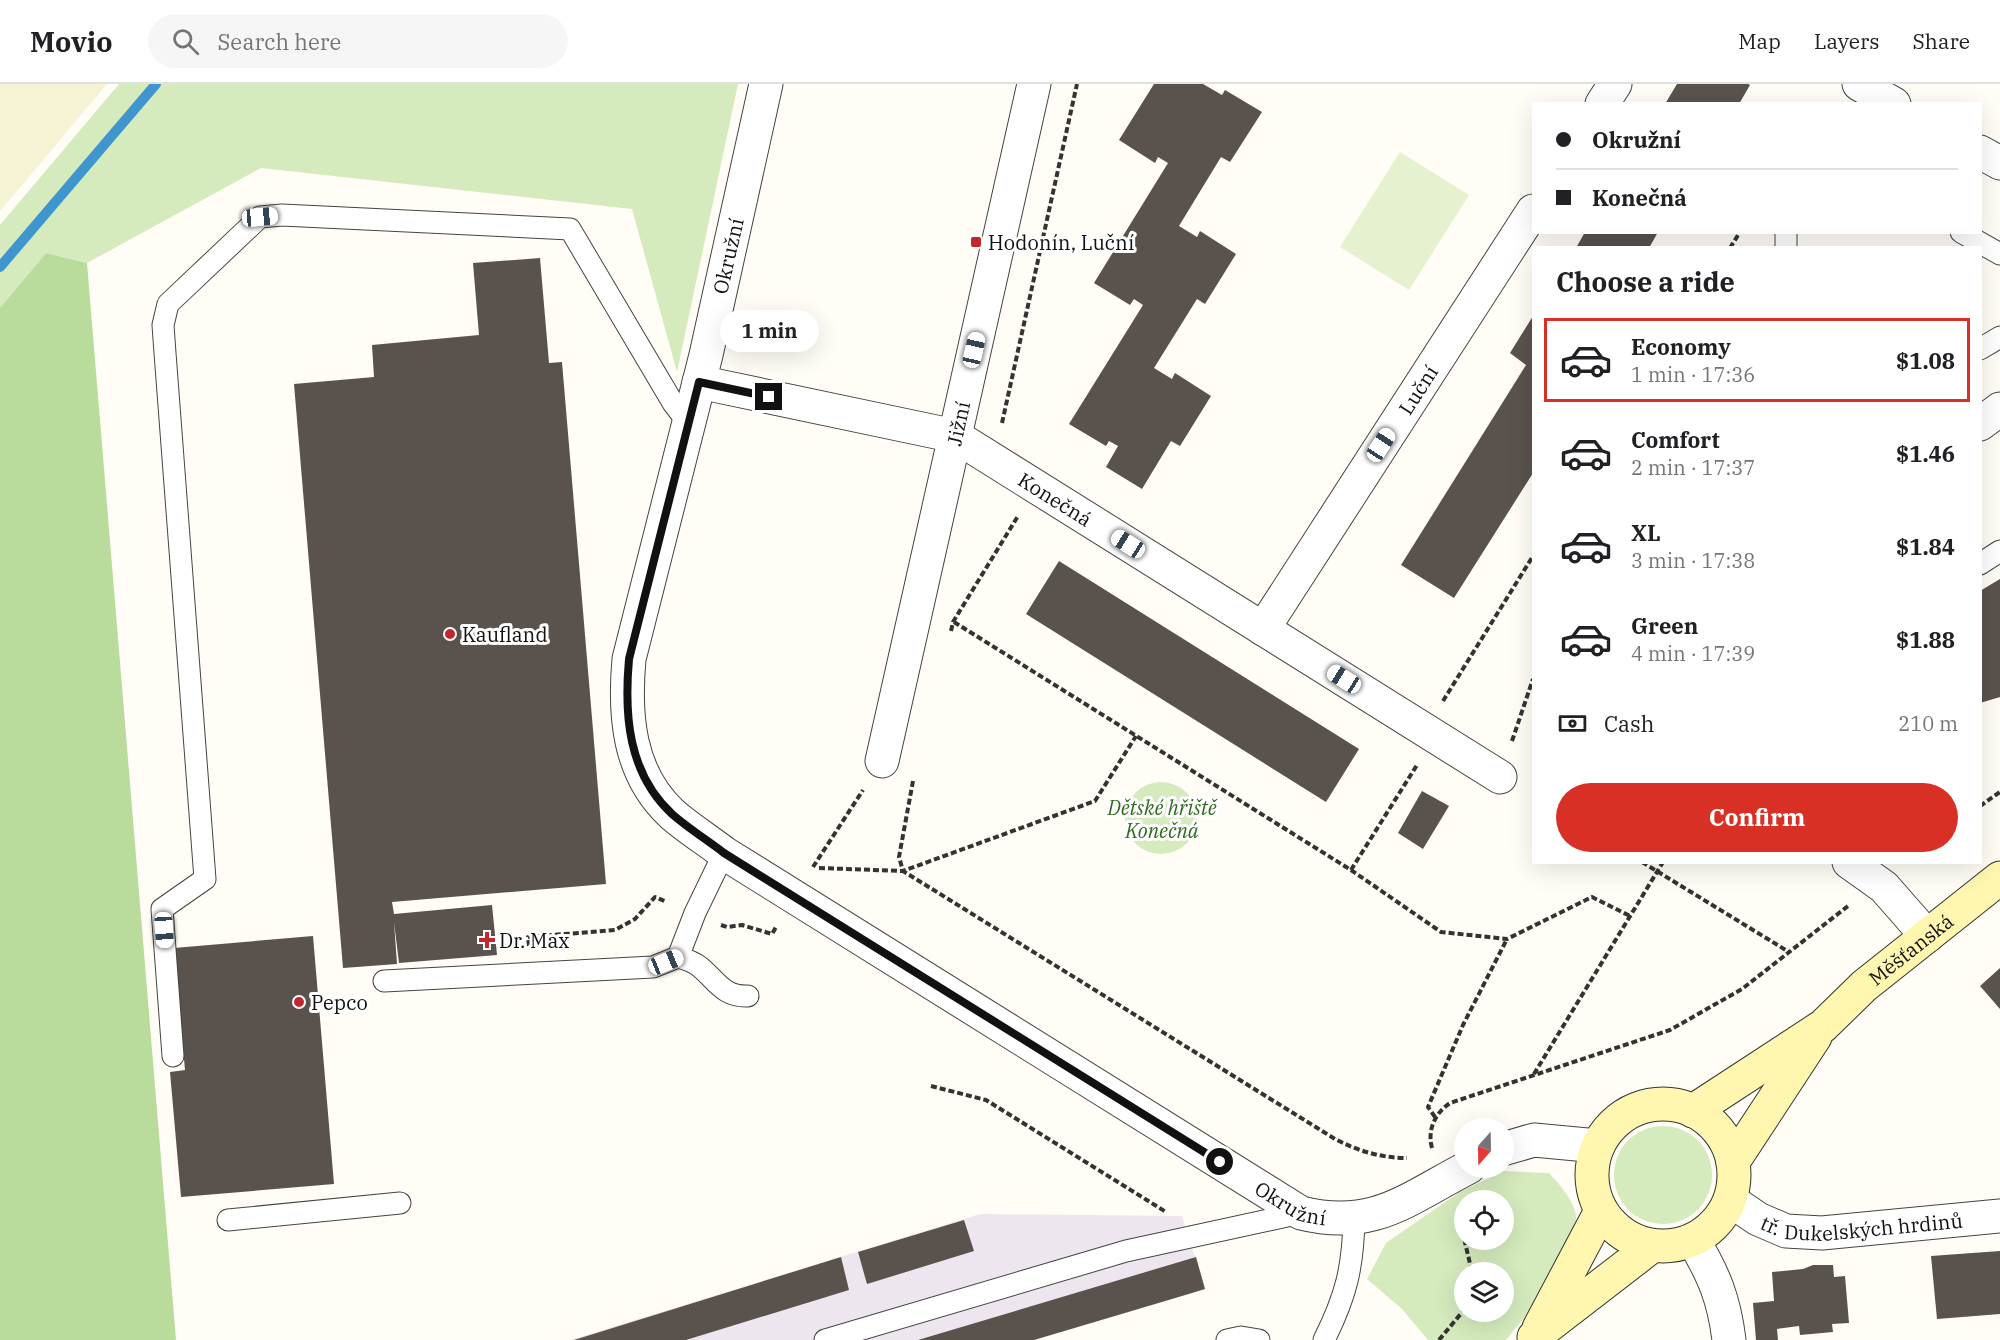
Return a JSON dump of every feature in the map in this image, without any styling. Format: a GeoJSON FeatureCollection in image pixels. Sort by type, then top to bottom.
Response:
{"type":"FeatureCollection","features":[{"type":"Feature","properties":{"kind":"main road","name":"Měšťanská"},"geometry":{"type":"LineString","coordinates":[[1693,1111],[1823,1026],[1864,986],[2000,878]]}},
{"type":"Feature","properties":{"kind":"main road","name":"Měšťanská"},"geometry":{"type":"LineString","coordinates":[[1733,1162],[1823,1026]]}},
{"type":"Feature","properties":{"kind":"main road"},"geometry":{"type":"LineString","coordinates":[[1662,1104],[1693,1111],[1711,1124],[1725,1141],[1733,1162],[1733,1187],[1730,1200],[1715,1224],[1693,1240],[1673,1245],[1652,1246],[1632,1239],[1614,1227],[1601,1211],[1592,1179],[1598,1146],[1618,1120],[1646,1106],[1662,1104]]}},
{"type":"Feature","properties":{"kind":"main road"},"geometry":{"type":"LineString","coordinates":[[1533,1339],[1601,1211]]}},
{"type":"Feature","properties":{"kind":"main road"},"geometry":{"type":"LineString","coordinates":[[1533,1339],[1652,1246]]}},
{"type":"Feature","properties":{"kind":"street","name":"Okružní"},"geometry":{"type":"LineString","coordinates":[[766,84],[689,424],[629,659],[626,698],[629,732],[640,766],[652,792],[673,814],[724,853],[1301,1213],[1319,1217],[1354,1219],[1376,1215],[1451,1165]]}},
{"type":"Feature","properties":{"kind":"street","name":"Jižní"},"geometry":{"type":"LineString","coordinates":[[882,761],[1034,84]]}},
{"type":"Feature","properties":{"kind":"street"},"geometry":{"type":"LineString","coordinates":[[1603,102],[1615,84]]}},
{"type":"Feature","properties":{"kind":"street"},"geometry":{"type":"LineString","coordinates":[[1859,84],[1890,102]]}},
{"type":"Feature","properties":{"kind":"street"},"geometry":{"type":"LineString","coordinates":[[1982,153],[2000,164]]}},
{"type":"Feature","properties":{"kind":"street","name":"Luční"},"geometry":{"type":"LineString","coordinates":[[1263,629],[1532,213]]}},
{"type":"Feature","properties":{"kind":"street","name":"Konečná"},"geometry":{"type":"LineString","coordinates":[[699,382],[955,436],[1500,777]]}},
{"type":"Feature","properties":{"kind":"street"},"geometry":{"type":"LineString","coordinates":[[1982,422],[2000,409]]}},
{"type":"Feature","properties":{"kind":"street"},"geometry":{"type":"LineString","coordinates":[[1852,864],[1884,886],[1927,936]]}},
{"type":"Feature","properties":{"kind":"street"},"geometry":{"type":"LineString","coordinates":[[1514,1144],[1534,1140],[1598,1146]]}},
{"type":"Feature","properties":{"kind":"street","name":"tř. Dukelských hrdinů"},"geometry":{"type":"LineString","coordinates":[[1730,1200],[1758,1220],[1786,1231],[1822,1233],[2000,1216]]}},
{"type":"Feature","properties":{"kind":"street"},"geometry":{"type":"LineString","coordinates":[[1693,1240],[1715,1276],[1725,1313],[1729,1340]]}},
{"type":"Feature","properties":{"kind":"lane"},"geometry":{"type":"LineString","coordinates":[[173,1056],[162,909],[205,879],[163,325],[168,304],[260,217],[282,215],[570,229],[673,403],[689,424]]}},
{"type":"Feature","properties":{"kind":"lane"},"geometry":{"type":"LineString","coordinates":[[1965,234],[2000,254]]}},
{"type":"Feature","properties":{"kind":"lane"},"geometry":{"type":"LineString","coordinates":[[1982,348],[2000,337]]}},
{"type":"Feature","properties":{"kind":"lane"},"geometry":{"type":"LineString","coordinates":[[1982,563],[2000,551]]}},
{"type":"Feature","properties":{"kind":"lane"},"geometry":{"type":"LineString","coordinates":[[678,957],[695,913],[724,853]]}},
{"type":"Feature","properties":{"kind":"lane"},"geometry":{"type":"LineString","coordinates":[[384,981],[653,967],[678,957],[698,965],[723,991],[735,996],[748,996]]}},
{"type":"Feature","properties":{"kind":"lane"},"geometry":{"type":"LineString","coordinates":[[228,1220],[400,1203]]}},
{"type":"Feature","properties":{"kind":"lane"},"geometry":{"type":"LineString","coordinates":[[825,1340],[1126,1251],[1301,1213]]}},
{"type":"Feature","properties":{"kind":"lane"},"geometry":{"type":"LineString","coordinates":[[1324,1340],[1340,1308],[1353,1262],[1354,1219]]}},
{"type":"Feature","properties":{"kind":"lane"},"geometry":{"type":"LineString","coordinates":[[1227,1340],[1241,1337],[1259,1340]]}},
{"type":"Feature","properties":{"kind":"path"},"geometry":{"type":"LineString","coordinates":[[1001,426],[1077,84]]}},
{"type":"Feature","properties":{"kind":"path"},"geometry":{"type":"LineString","coordinates":[[950,632],[953,622],[1024,507]]}},
{"type":"Feature","properties":{"kind":"path"},"geometry":{"type":"LineString","coordinates":[[1351,870],[1532,558]]}},
{"type":"Feature","properties":{"kind":"path"},"geometry":{"type":"LineString","coordinates":[[953,622],[1351,870],[1441,932],[1508,939],[1592,897],[1630,916]]}},
{"type":"Feature","properties":{"kind":"path"},"geometry":{"type":"LineString","coordinates":[[1500,777],[1532,682]]}},
{"type":"Feature","properties":{"kind":"path"},"geometry":{"type":"LineString","coordinates":[[882,761],[812,868],[903,871],[1095,801],[1136,736]]}},
{"type":"Feature","properties":{"kind":"path"},"geometry":{"type":"LineString","coordinates":[[915,772],[898,857],[903,871],[1354,1150],[1378,1156],[1406,1158],[1415,1156]]}},
{"type":"Feature","properties":{"kind":"path"},"geometry":{"type":"LineString","coordinates":[[1982,805],[2000,792]]}},
{"type":"Feature","properties":{"kind":"path"},"geometry":{"type":"LineString","coordinates":[[1645,864],[1789,952]]}},
{"type":"Feature","properties":{"kind":"path"},"geometry":{"type":"LineString","coordinates":[[1534,1074],[1662,864]]}},
{"type":"Feature","properties":{"kind":"path"},"geometry":{"type":"LineString","coordinates":[[1470,1262],[1451,1165],[1430,1139],[1439,1110],[1450,1103],[1670,1030],[1742,989],[1877,883]]}},
{"type":"Feature","properties":{"kind":"path"},"geometry":{"type":"LineString","coordinates":[[1436,1117],[1428,1107],[1463,1024],[1508,939]]}},
{"type":"Feature","properties":{"kind":"path"},"geometry":{"type":"LineString","coordinates":[[931,1086],[986,1100],[1138,1192],[1194,1236]]}},
{"type":"Feature","properties":{"kind":"path"},"geometry":{"type":"LineString","coordinates":[[1425,1154],[1451,1165]]}},
{"type":"Feature","properties":{"kind":"path"},"geometry":{"type":"LineString","coordinates":[[1439,1340],[1454,1322]]}},
{"type":"Feature","properties":{"kind":"shaded area"},"geometry":{"type":"Polygon","coordinates":[[[0,84],[107,84],[0,211],[0,84]]]}},
{"type":"Feature","properties":{"kind":"shaded area"},"geometry":{"type":"Polygon","coordinates":[[[980,1214],[1182,1216],[1205,1289],[1035,1340],[570,1340],[980,1214]]]}},
{"type":"Feature","properties":{"kind":"green space"},"geometry":{"type":"Polygon","coordinates":[[[119,84],[738,84],[677,372],[632,209],[261,168],[87,263],[46,253],[0,308],[0,225],[119,84]]]}},
{"type":"Feature","properties":{"kind":"green space"},"geometry":{"type":"Polygon","coordinates":[[[1400,152],[1469,195],[1409,290],[1340,247],[1400,152]]]}},
{"type":"Feature","properties":{"kind":"green space"},"geometry":{"type":"Polygon","coordinates":[[[46,253],[87,263],[176,1340],[0,1340],[0,308],[46,253]]]}},
{"type":"Feature","properties":{"kind":"green space","name":"Dětské hřiště Konečná"},"geometry":{"type":"Polygon","coordinates":[[[1161,782],[1181,788],[1191,798],[1197,818],[1191,838],[1181,848],[1161,854],[1141,848],[1131,838],[1125,818],[1131,798],[1141,788],[1161,782]]]}},
{"type":"Feature","properties":{"kind":"green space"},"geometry":{"type":"Polygon","coordinates":[[[1663,1126],[1682,1129],[1698,1140],[1709,1156],[1712,1175],[1709,1194],[1698,1210],[1682,1221],[1663,1224],[1644,1221],[1628,1210],[1617,1194],[1614,1175],[1617,1156],[1628,1140],[1644,1129],[1663,1126]]]}},
{"type":"Feature","properties":{"kind":"green space"},"geometry":{"type":"Polygon","coordinates":[[[1514,1171],[1549,1173],[1568,1196],[1575,1211],[1576,1227],[1564,1262],[1553,1280],[1506,1340],[1428,1340],[1402,1309],[1367,1279],[1386,1243],[1454,1196],[1454,1250],[1514,1250],[1514,1190],[1463,1190],[1489,1178],[1514,1178],[1514,1171]]]}},
{"type":"Feature","properties":{"kind":"building"},"geometry":{"type":"Polygon","coordinates":[[[1154,84],[1203,84],[1222,95],[1225,90],[1262,112],[1230,162],[1221,157],[1179,226],[1197,237],[1200,231],[1236,254],[1205,304],[1197,299],[1154,368],[1172,379],[1175,373],[1211,396],[1180,446],[1171,441],[1142,489],[1106,467],[1118,446],[1109,441],[1106,446],[1069,424],[1143,305],[1134,299],[1130,305],[1094,283],[1168,163],[1158,157],[1155,163],[1119,140],[1154,84]]]}},
{"type":"Feature","properties":{"kind":"building"},"geometry":{"type":"Polygon","coordinates":[[[1677,84],[1750,85],[1740,102],[1666,102],[1677,84]]]}},
{"type":"Feature","properties":{"kind":"building"},"geometry":{"type":"Polygon","coordinates":[[[1584,234],[1657,234],[1650,246],[1577,246],[1584,234]]]}},
{"type":"Feature","properties":{"kind":"building","name":"Kaufland"},"geometry":{"type":"Polygon","coordinates":[[[540,258],[549,363],[562,362],[606,884],[392,902],[394,914],[492,905],[497,955],[399,963],[394,922],[397,964],[343,968],[294,384],[374,377],[372,345],[479,335],[473,263],[540,258]]]}},
{"type":"Feature","properties":{"kind":"building"},"geometry":{"type":"Polygon","coordinates":[[[1532,318],[1532,475],[1454,598],[1401,565],[1526,365],[1510,353],[1532,318]]]}},
{"type":"Feature","properties":{"kind":"building"},"geometry":{"type":"Polygon","coordinates":[[[1059,561],[1359,749],[1326,802],[1026,614],[1059,561]]]}},
{"type":"Feature","properties":{"kind":"building"},"geometry":{"type":"Polygon","coordinates":[[[2000,579],[2000,697],[1982,702],[1982,590],[2000,579]]]}},
{"type":"Feature","properties":{"kind":"building"},"geometry":{"type":"Polygon","coordinates":[[[1422,791],[1449,806],[1423,849],[1398,833],[1422,791]]]}},
{"type":"Feature","properties":{"kind":"building"},"geometry":{"type":"Polygon","coordinates":[[[313,936],[334,1184],[181,1197],[170,1072],[185,1070],[174,948],[313,936]]]}},
{"type":"Feature","properties":{"kind":"building"},"geometry":{"type":"Polygon","coordinates":[[[2000,968],[2000,1009],[1980,986],[2000,968]]]}},
{"type":"Feature","properties":{"kind":"building"},"geometry":{"type":"Polygon","coordinates":[[[964,1220],[974,1251],[867,1284],[858,1252],[964,1220]]]}},
{"type":"Feature","properties":{"kind":"building"},"geometry":{"type":"Polygon","coordinates":[[[2000,1251],[2000,1314],[1937,1319],[1931,1256],[2000,1251]]]}},
{"type":"Feature","properties":{"kind":"building"},"geometry":{"type":"Polygon","coordinates":[[[841,1257],[849,1290],[686,1340],[574,1340],[841,1257]]]}},
{"type":"Feature","properties":{"kind":"building"},"geometry":{"type":"Polygon","coordinates":[[[1196,1257],[1205,1289],[1182,1296],[1034,1340],[918,1340],[1196,1257]]]}},
{"type":"Feature","properties":{"kind":"building"},"geometry":{"type":"Polygon","coordinates":[[[1813,1265],[1833,1265],[1834,1277],[1845,1276],[1849,1323],[1832,1324],[1833,1332],[1800,1335],[1799,1326],[1777,1329],[1778,1340],[1756,1340],[1753,1303],[1774,1301],[1772,1272],[1803,1269],[1813,1265]]]}},
{"type":"Feature","properties":{"kind":"waterway"},"geometry":{"type":"LineString","coordinates":[[0,267],[156,84]]}},
{"type":"Feature","properties":{"kind":"place","name":"Hodonín, Luční"},"geometry":{"type":"Point","coordinates":[976,242]}},
{"type":"Feature","properties":{"kind":"place","name":"Kaufland"},"geometry":{"type":"Point","coordinates":[450,634]}},
{"type":"Feature","properties":{"kind":"place","name":"Dr. Max"},"geometry":{"type":"Point","coordinates":[487,940]}},
{"type":"Feature","properties":{"kind":"place","name":"Pepco"},"geometry":{"type":"Point","coordinates":[299,1002]}},
{"type":"Feature","properties":{"kind":"route"},"geometry":{"type":"LineString","coordinates":[[769,397],[699,382],[629,659],[626,698],[629,732],[640,766],[652,792],[673,814],[724,853],[1220,1162]]}}]}
